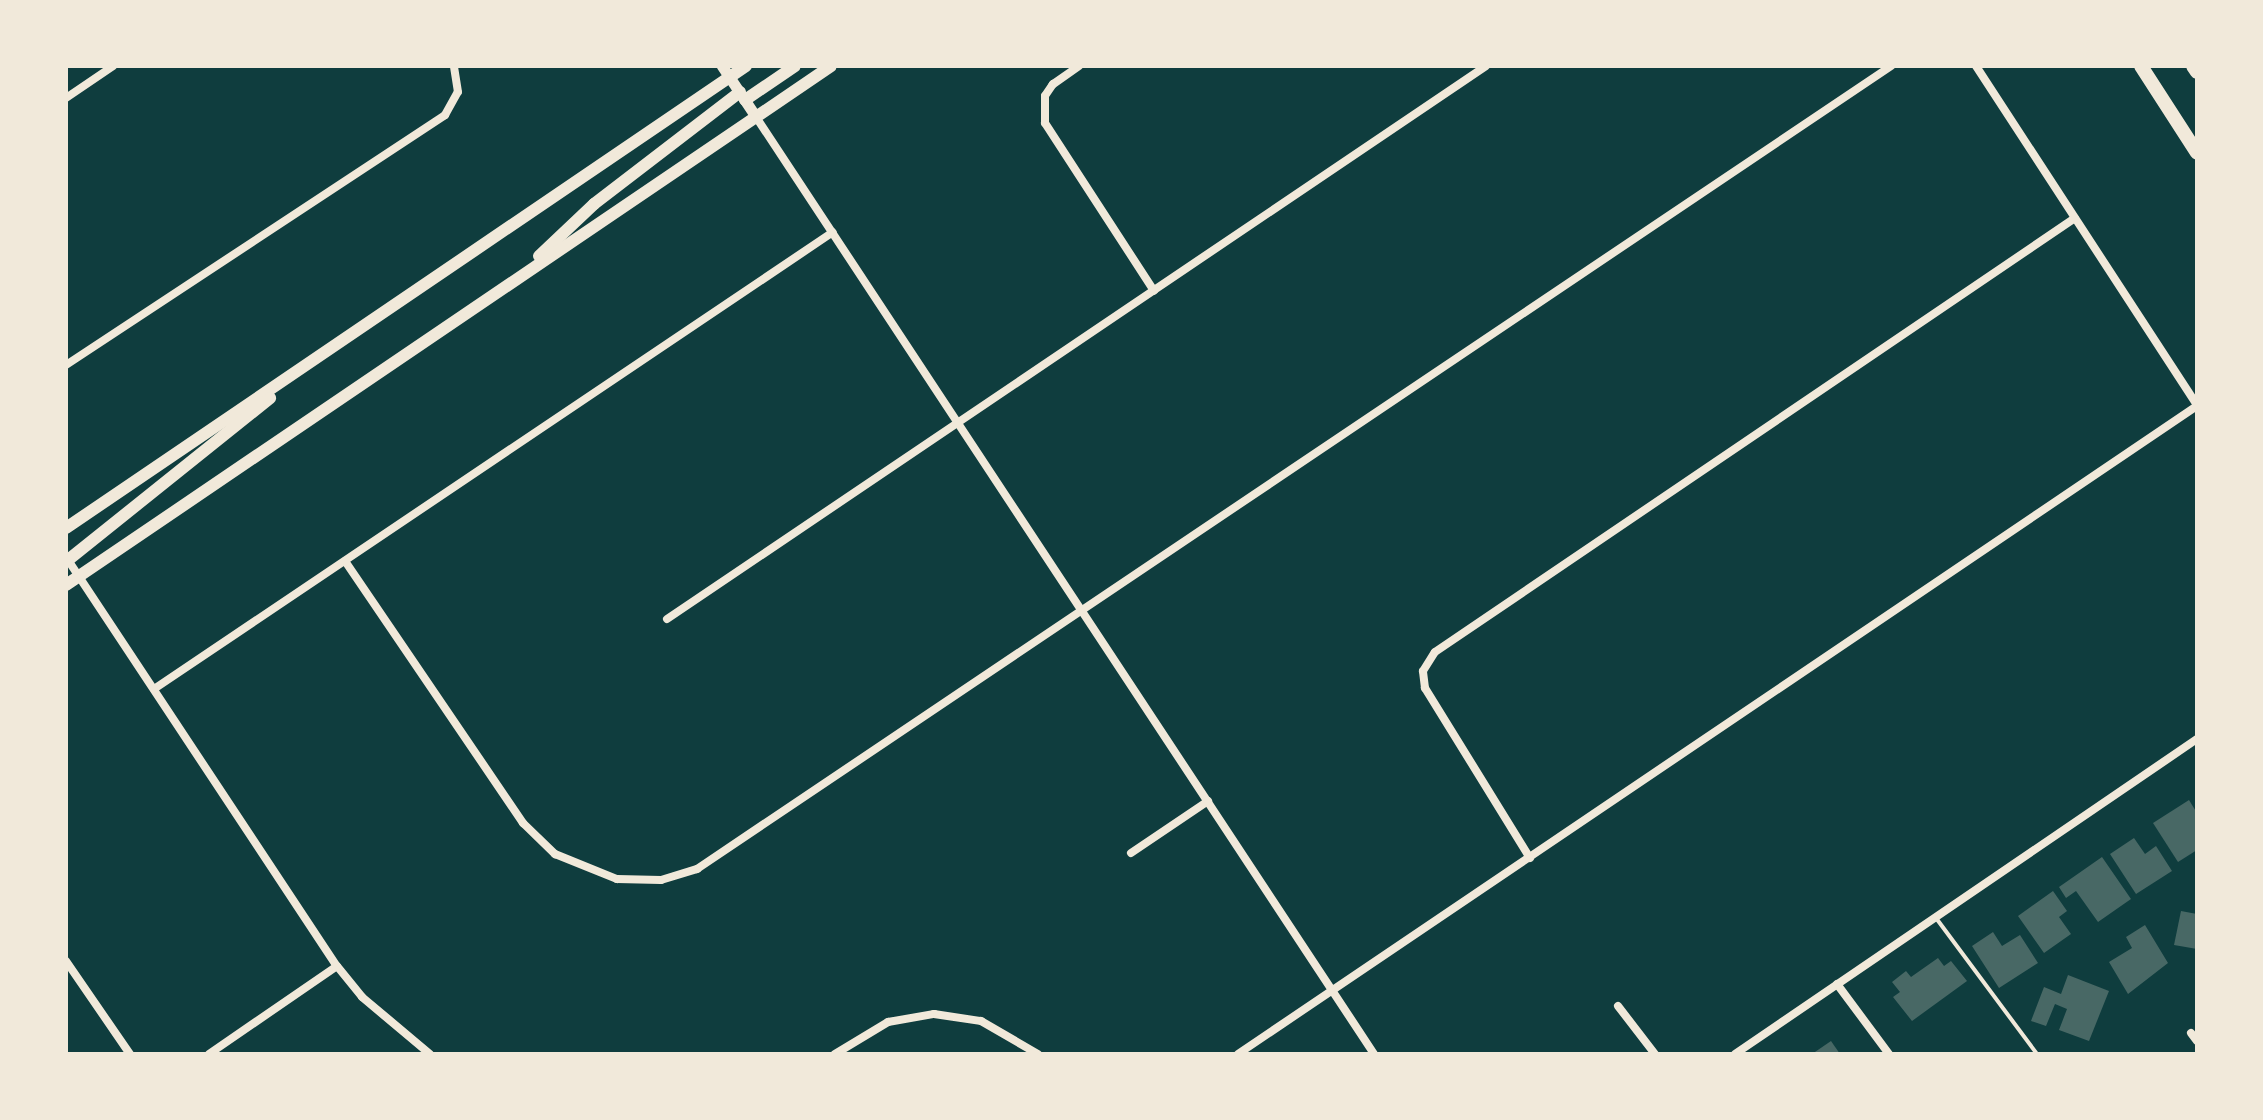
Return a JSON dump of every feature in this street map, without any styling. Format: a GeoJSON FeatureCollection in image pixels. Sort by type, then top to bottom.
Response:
{"type":"FeatureCollection","features":[{"type":"Feature","properties":{"kind":"main road"},"geometry":{"type":"LineString","coordinates":[[66,528],[325,353],[726,72],[746,66]]}},
{"type":"Feature","properties":{"kind":"main road"},"geometry":{"type":"LineString","coordinates":[[514,281],[594,204],[743,96],[795,66]]}},
{"type":"Feature","properties":{"kind":"main road"},"geometry":{"type":"LineString","coordinates":[[66,585],[831,66]]}},
{"type":"Feature","properties":{"kind":"main road"},"geometry":{"type":"LineString","coordinates":[[2141,66],[2197,153]]}},
{"type":"Feature","properties":{"kind":"main road"},"geometry":{"type":"LineString","coordinates":[[2193,66],[2197,72]]}},
{"type":"Feature","properties":{"kind":"main road"},"geometry":{"type":"LineString","coordinates":[[67,559],[325,353]]}},
{"type":"Feature","properties":{"kind":"street"},"geometry":{"type":"LineString","coordinates":[[66,98],[113,66]]}},
{"type":"Feature","properties":{"kind":"street"},"geometry":{"type":"LineString","coordinates":[[66,365],[445,115],[458,92],[454,66]]}},
{"type":"Feature","properties":{"kind":"street"},"geometry":{"type":"LineString","coordinates":[[1079,66],[1053,84],[1045,96],[1045,123],[1154,291]]}},
{"type":"Feature","properties":{"kind":"street"},"geometry":{"type":"LineString","coordinates":[[667,619],[1486,66]]}},
{"type":"Feature","properties":{"kind":"street"},"geometry":{"type":"LineString","coordinates":[[345,561],[523,823],[555,854],[617,879],[661,880],[697,869],[1891,66]]}},
{"type":"Feature","properties":{"kind":"street"},"geometry":{"type":"LineString","coordinates":[[1238,1054],[2197,405],[1976,66]]}},
{"type":"Feature","properties":{"kind":"street"},"geometry":{"type":"LineString","coordinates":[[726,72],[1374,1054]]}},
{"type":"Feature","properties":{"kind":"street"},"geometry":{"type":"LineString","coordinates":[[1530,858],[1425,688],[1423,671],[1435,652],[2075,218]]}},
{"type":"Feature","properties":{"kind":"street"},"geometry":{"type":"LineString","coordinates":[[154,689],[833,232]]}},
{"type":"Feature","properties":{"kind":"street"},"geometry":{"type":"LineString","coordinates":[[67,559],[337,966],[362,997],[430,1054]]}},
{"type":"Feature","properties":{"kind":"street"},"geometry":{"type":"LineString","coordinates":[[1735,1054],[2197,739]]}},
{"type":"Feature","properties":{"kind":"street"},"geometry":{"type":"LineString","coordinates":[[1131,853],[1208,801]]}},
{"type":"Feature","properties":{"kind":"street"},"geometry":{"type":"LineString","coordinates":[[66,961],[130,1054]]}},
{"type":"Feature","properties":{"kind":"street"},"geometry":{"type":"LineString","coordinates":[[209,1054],[337,966]]}},
{"type":"Feature","properties":{"kind":"street"},"geometry":{"type":"LineString","coordinates":[[1837,984],[1889,1054]]}},
{"type":"Feature","properties":{"kind":"street"},"geometry":{"type":"LineString","coordinates":[[1618,1006],[1655,1054]]}},
{"type":"Feature","properties":{"kind":"street"},"geometry":{"type":"LineString","coordinates":[[835,1054],[888,1022],[934,1014],[981,1021],[1038,1054]]}},
{"type":"Feature","properties":{"kind":"lane"},"geometry":{"type":"LineString","coordinates":[[1936,918],[2037,1054]]}},
{"type":"Feature","properties":{"kind":"building"},"geometry":{"type":"Polygon","coordinates":[[[2189,800],[2197,813],[2197,850],[2178,862],[2153,823],[2189,800]]]}},
{"type":"Feature","properties":{"kind":"building"},"geometry":{"type":"Polygon","coordinates":[[[2134,838],[2145,854],[2156,846],[2172,871],[2136,894],[2110,854],[2134,838]]]}},
{"type":"Feature","properties":{"kind":"building"},"geometry":{"type":"Polygon","coordinates":[[[2102,857],[2131,899],[2098,922],[2076,891],[2066,898],[2059,887],[2102,857]]]}},
{"type":"Feature","properties":{"kind":"building"},"geometry":{"type":"Polygon","coordinates":[[[2053,891],[2067,911],[2059,917],[2071,934],[2044,953],[2018,916],[2053,891]]]}},
{"type":"Feature","properties":{"kind":"building"},"geometry":{"type":"Polygon","coordinates":[[[2181,911],[2197,914],[2197,949],[2174,945],[2181,911]]]}},
{"type":"Feature","properties":{"kind":"building"},"geometry":{"type":"Polygon","coordinates":[[[2145,925],[2168,963],[2128,994],[2109,962],[2132,948],[2126,937],[2145,925]]]}},
{"type":"Feature","properties":{"kind":"building"},"geometry":{"type":"Polygon","coordinates":[[[1993,932],[2002,946],[2020,935],[2038,963],[1999,988],[1972,946],[1993,932]]]}},
{"type":"Feature","properties":{"kind":"building"},"geometry":{"type":"Polygon","coordinates":[[[1938,958],[1944,966],[1951,961],[1967,981],[1912,1021],[1893,997],[1900,992],[1892,982],[1906,971],[1911,977],[1938,958]]]}},
{"type":"Feature","properties":{"kind":"building"},"geometry":{"type":"Polygon","coordinates":[[[2068,975],[2109,991],[2089,1041],[2059,1030],[2067,1009],[2055,1004],[2046,1026],[2031,1021],[2044,987],[2061,994],[2068,975]]]}},
{"type":"Feature","properties":{"kind":"building"},"geometry":{"type":"Polygon","coordinates":[[[1831,1041],[1840,1054],[1812,1054],[1831,1041]]]}}]}
